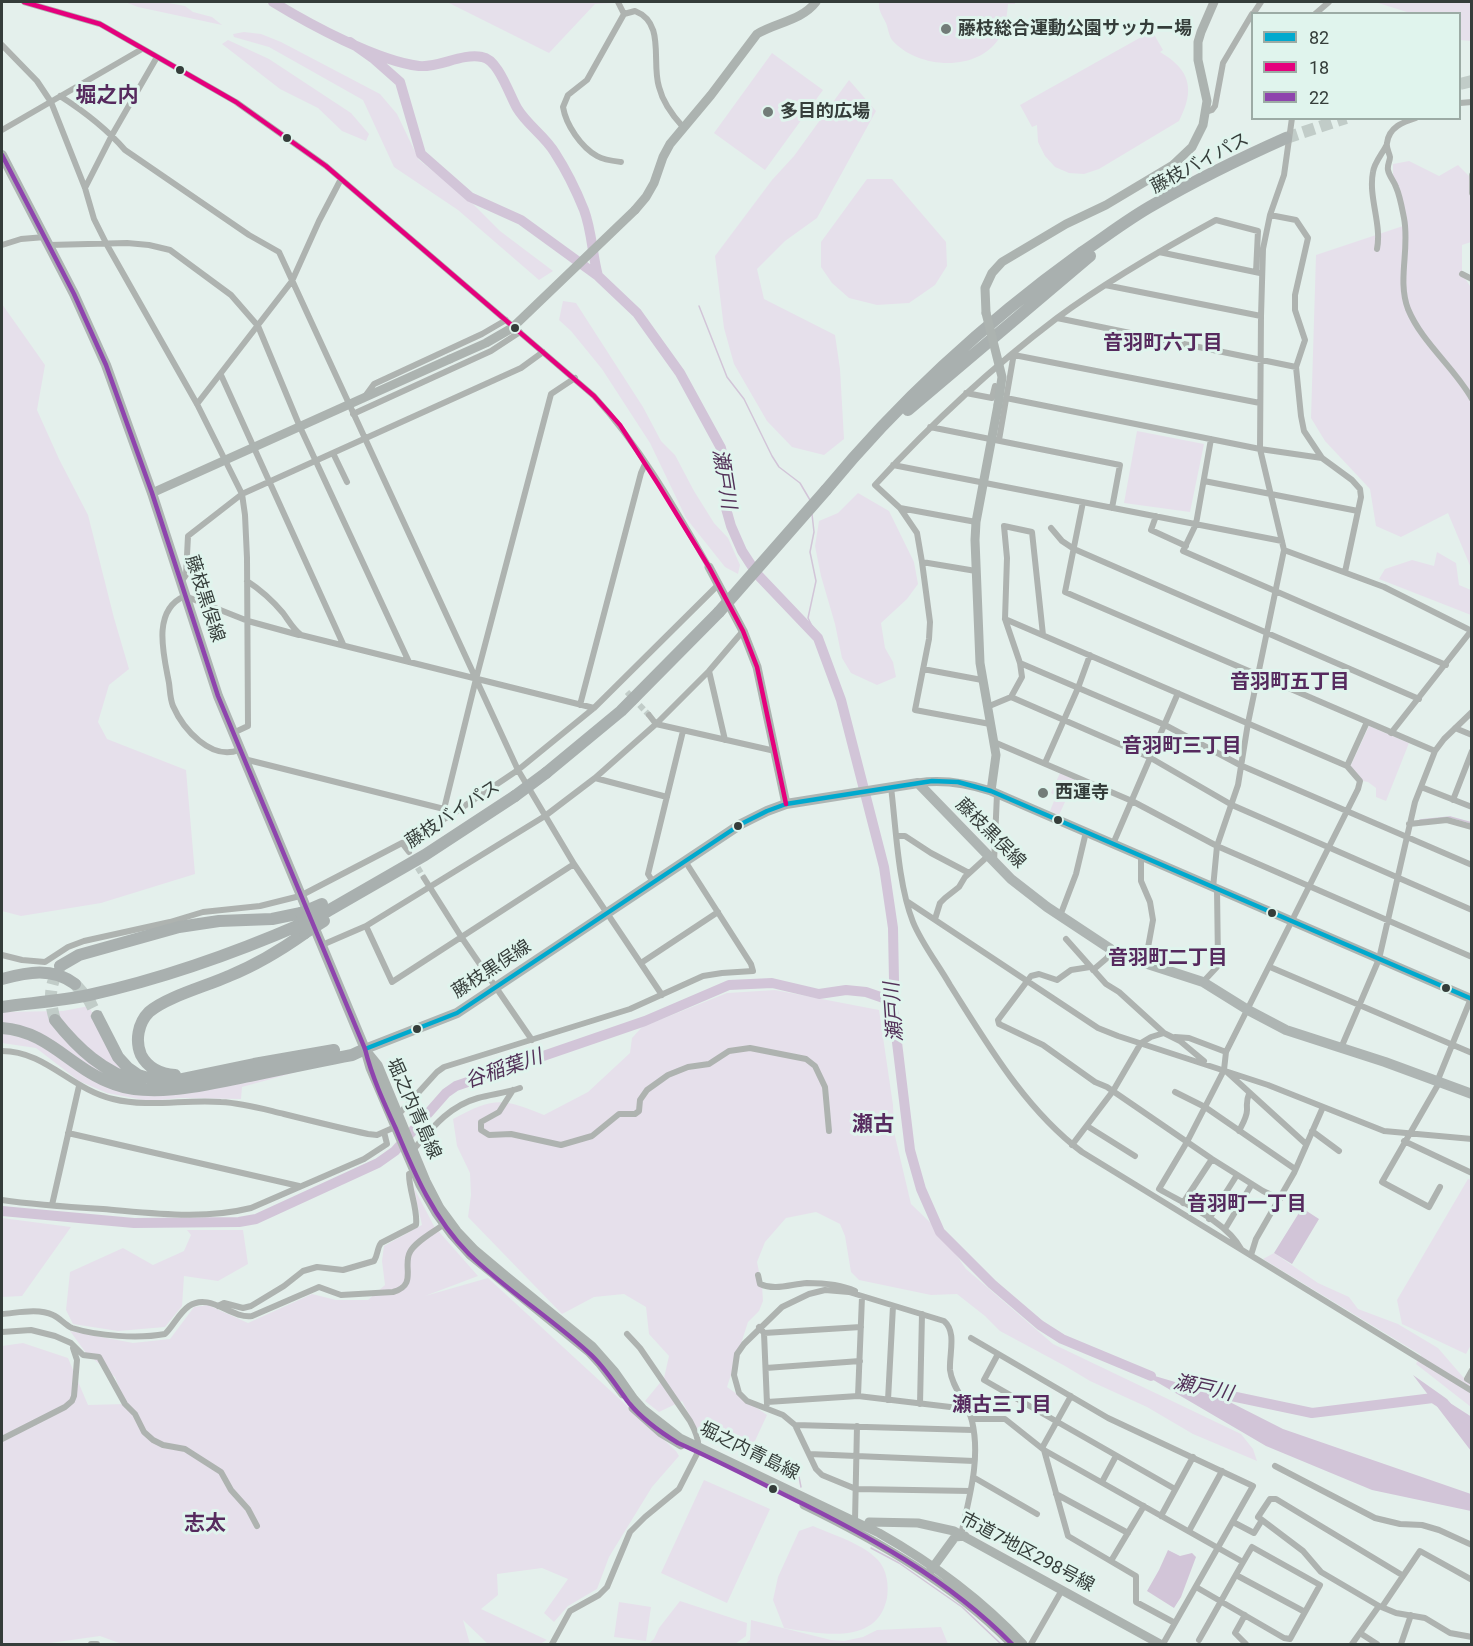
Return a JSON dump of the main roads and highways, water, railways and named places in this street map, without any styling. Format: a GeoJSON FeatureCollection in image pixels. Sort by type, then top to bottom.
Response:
{"type":"FeatureCollection","features":[{"type":"Feature","properties":{"kind":"highway","name":"藤枝バイパス"},"geometry":{"type":"LineString","coordinates":[[2,1007],[89,994],[151,979],[221,956],[303,923],[425,855],[515,796],[629,704],[719,612],[870,438],[924,384],[986,328],[1058,270],[1150,206],[1208,174],[1286,138],[1187,190],[1109,241],[915,404],[826,490]]}},
{"type":"Feature","properties":{"kind":"highway"},"geometry":{"type":"LineString","coordinates":[[60,966],[79,955],[179,927],[219,921],[272,919],[303,923]]}},
{"type":"Feature","properties":{"kind":"highway"},"geometry":{"type":"LineString","coordinates":[[194,1080],[162,1073],[152,1068],[144,1059],[139,1048],[138,1036],[144,1018],[160,1005],[230,976],[276,953],[303,923]]}},
{"type":"Feature","properties":{"kind":"highway"},"geometry":{"type":"LineString","coordinates":[[2,979],[46,972],[67,978],[75,984]]}},
{"type":"Feature","properties":{"kind":"highway"},"geometry":{"type":"LineString","coordinates":[[97,1016],[118,1057],[128,1068],[138,1075],[162,1080],[194,1080],[352,1055],[365,1049]]}},
{"type":"Feature","properties":{"kind":"highway"},"geometry":{"type":"LineString","coordinates":[[55,1020],[84,1053],[111,1072],[148,1085],[170,1089]]}},
{"type":"Feature","properties":{"kind":"highway"},"geometry":{"type":"LineString","coordinates":[[2,1028],[38,1037],[92,1074],[114,1084],[143,1090],[170,1089],[194,1080],[255,1064],[349,1048],[365,1049]]}},
{"type":"Feature","properties":{"kind":"main road","name":"藤枝黒俣線"},"geometry":{"type":"LineString","coordinates":[[2,155],[74,294],[106,365],[153,493],[185,596],[233,733],[365,1049],[448,1018],[741,824],[767,811],[786,804],[918,783],[1011,879],[1060,916],[1112,950],[1203,982],[1286,1030],[1472,1094]]}},
{"type":"Feature","properties":{"kind":"waterway","name":"瀬戸川"},"geometry":{"type":"LineString","coordinates":[[273,2],[344,40],[402,63],[427,66],[474,56],[488,59],[498,70],[521,114],[551,147],[571,180],[587,218],[598,276]]}},
{"type":"Feature","properties":{"kind":"waterway","name":"瀬戸川"},"geometry":{"type":"LineString","coordinates":[[350,42],[400,82],[421,154],[470,197],[521,220],[598,276],[637,313],[680,373],[721,448],[727,478],[725,505],[742,551],[757,574],[818,638],[841,700],[884,867],[893,928],[892,1001],[910,1150],[921,1189],[940,1232],[992,1284],[1040,1325],[1062,1339],[1151,1376]]}},
{"type":"Feature","properties":{"kind":"waterway"},"geometry":{"type":"LineString","coordinates":[[699,306],[727,377],[744,399],[772,456],[779,467],[800,483],[810,500]]}},
{"type":"Feature","properties":{"kind":"waterway"},"geometry":{"type":"LineString","coordinates":[[812,514],[814,532],[810,552],[816,581],[808,618],[818,638]]}},
{"type":"Feature","properties":{"kind":"waterway"},"geometry":{"type":"LineString","coordinates":[[1420,820],[1450,817],[1472,823]]}},
{"type":"Feature","properties":{"kind":"waterway","name":"谷稲葉川"},"geometry":{"type":"LineString","coordinates":[[2,1211],[134,1223],[239,1222],[256,1219],[378,1163],[395,1151],[446,1093],[456,1086],[645,1021],[729,985],[772,983],[819,994],[846,990],[866,992],[892,1001]]}},
{"type":"Feature","properties":{"kind":"waterway","name":"瀬戸川"},"geometry":{"type":"LineString","coordinates":[[1198,1389],[1312,1413],[1433,1398],[1472,1423]]}},
{"type":"Feature","properties":{"kind":"waterway"},"geometry":{"type":"LineString","coordinates":[[702,1438],[710,1437],[749,1446],[762,1456],[789,1463],[798,1472],[801,1487]]}},
{"type":"Feature","properties":{"kind":"waterway"},"geometry":{"type":"LineString","coordinates":[[871,1548],[899,1563],[962,1607],[1001,1644]]}},
{"type":"Feature","properties":{"kind":"tunnel"},"geometry":{"type":"LineString","coordinates":[[1461,84],[1472,81]]}},
{"type":"Feature","properties":{"kind":"tunnel"},"geometry":{"type":"LineString","coordinates":[[1286,138],[1340,120]]}},
{"type":"Feature","properties":{"kind":"tunnel"},"geometry":{"type":"LineString","coordinates":[[627,692],[649,715]]}},
{"type":"Feature","properties":{"kind":"tunnel"},"geometry":{"type":"LineString","coordinates":[[413,860],[424,878]]}},
{"type":"Feature","properties":{"kind":"tunnel"},"geometry":{"type":"LineString","coordinates":[[55,1020],[51,993],[60,967]]}},
{"type":"Feature","properties":{"kind":"tunnel"},"geometry":{"type":"LineString","coordinates":[[75,984],[89,1000],[97,1016]]}},
{"type":"Feature","properties":{"kind":"place","name":"藤枝総合運動公園サッカー場"},"geometry":{"type":"Point","coordinates":[946,29]}},
{"type":"Feature","properties":{"kind":"place","name":"多目的広場"},"geometry":{"type":"Point","coordinates":[768,112]}},
{"type":"Feature","properties":{"kind":"place","name":"西運寺"},"geometry":{"type":"Point","coordinates":[1043,793]}},
{"type":"Feature","properties":{"kind":"district","name":"堀之内"},"geometry":{"type":"Point","coordinates":[107,97]}},
{"type":"Feature","properties":{"kind":"district","name":"音羽町六丁目"},"geometry":{"type":"Point","coordinates":[1163,344]}},
{"type":"Feature","properties":{"kind":"district","name":"音羽町五丁目"},"geometry":{"type":"Point","coordinates":[1290,683]}},
{"type":"Feature","properties":{"kind":"district","name":"音羽町三丁目"},"geometry":{"type":"Point","coordinates":[1182,747]}},
{"type":"Feature","properties":{"kind":"district","name":"音羽町二丁目"},"geometry":{"type":"Point","coordinates":[1168,959]}},
{"type":"Feature","properties":{"kind":"district","name":"瀬古"},"geometry":{"type":"Point","coordinates":[873,1126]}},
{"type":"Feature","properties":{"kind":"district","name":"音羽町一丁目"},"geometry":{"type":"Point","coordinates":[1247,1205]}},
{"type":"Feature","properties":{"kind":"district","name":"瀬古三丁目"},"geometry":{"type":"Point","coordinates":[1002,1406]}},
{"type":"Feature","properties":{"kind":"district","name":"志太"},"geometry":{"type":"Point","coordinates":[205,1525]}}]}
